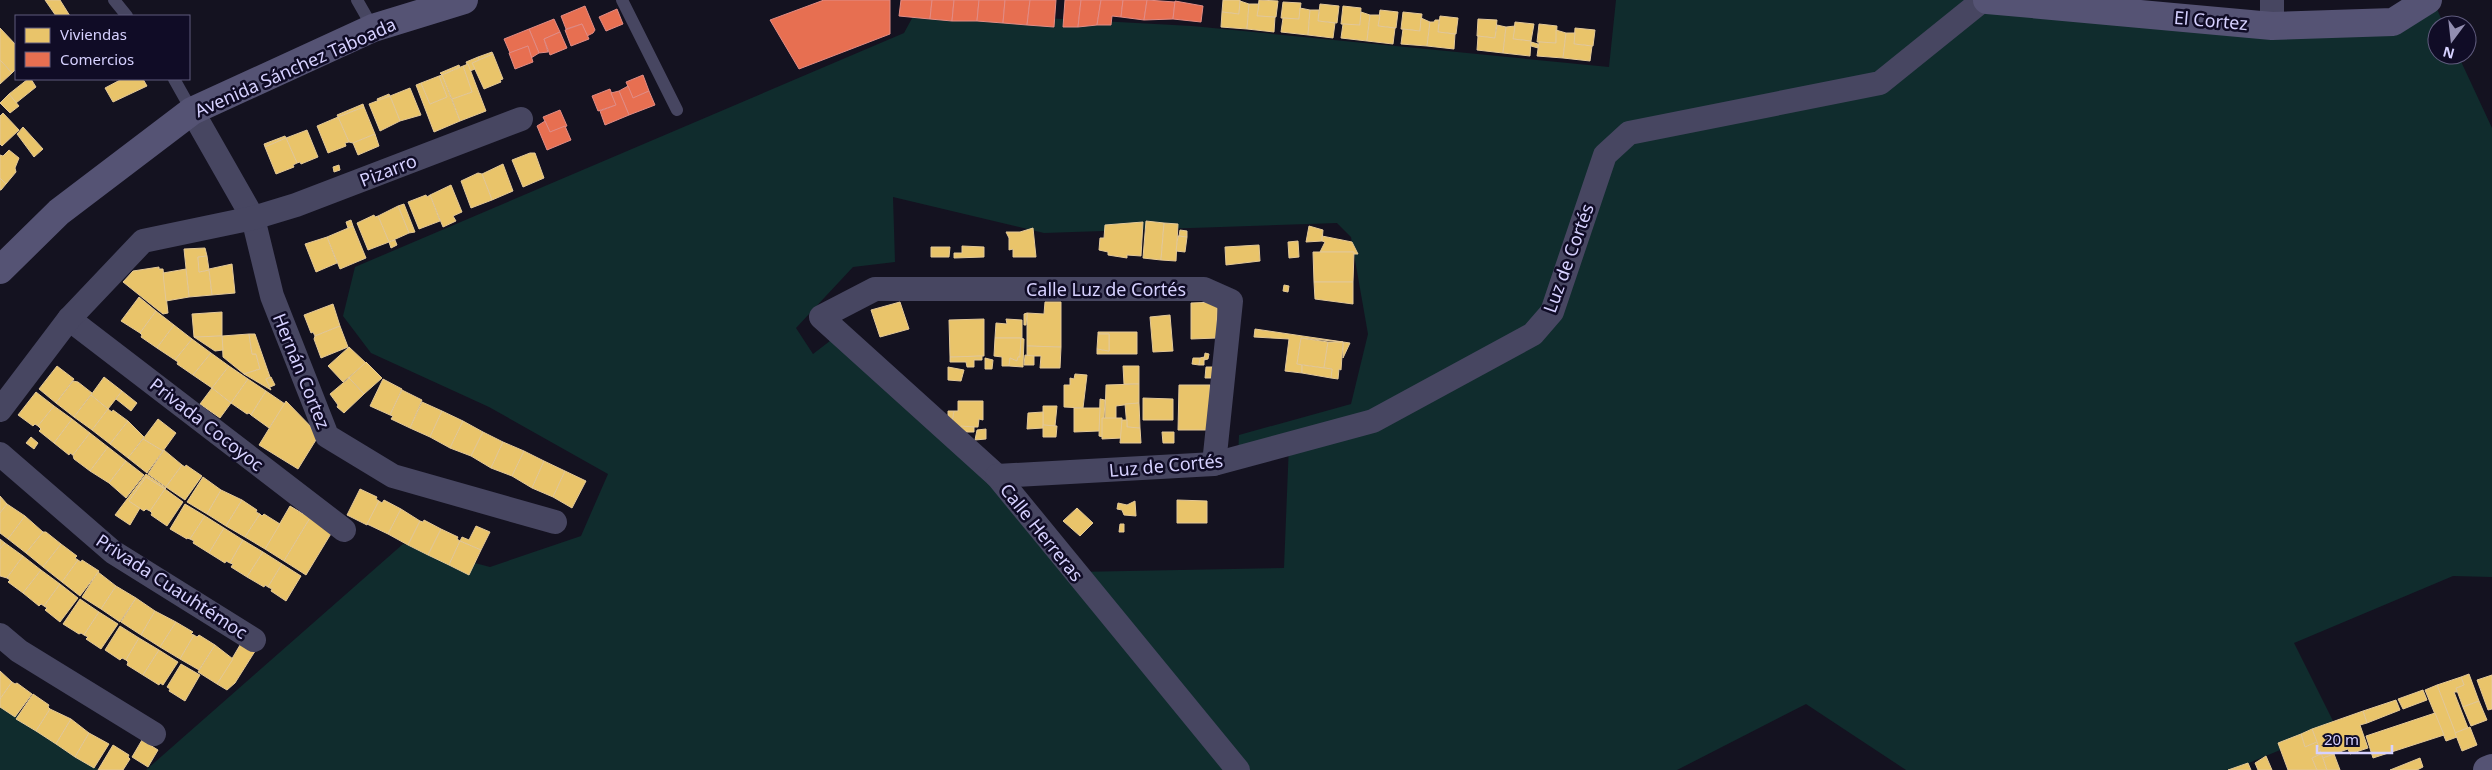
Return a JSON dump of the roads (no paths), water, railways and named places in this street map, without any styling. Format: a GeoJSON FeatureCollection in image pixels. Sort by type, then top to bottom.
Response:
{"type":"FeatureCollection","features":[{"type":"Feature","properties":{"kind":"main road","name":"Avenida Sánchez Taboada"},"geometry":{"type":"LineString","coordinates":[[0,270],[59,212],[192,111],[373,28],[464,0]]}},
{"type":"Feature","properties":{"kind":"main road","name":"El Cortez"},"geometry":{"type":"LineString","coordinates":[[1987,0],[2272,13],[2393,22],[2428,0]]}},
{"type":"Feature","properties":{"kind":"main road"},"geometry":{"type":"LineString","coordinates":[[2487,770],[2492,768]]}},
{"type":"Feature","properties":{"kind":"street","name":"Luz de Cortés"},"geometry":{"type":"LineString","coordinates":[[997,476],[1214,464],[1373,421],[1534,334],[1552,312],[1605,155],[1629,133],[1880,83],[1983,0]]}},
{"type":"Feature","properties":{"kind":"street","name":"Hernán Cortez"},"geometry":{"type":"LineString","coordinates":[[192,111],[253,218],[272,296],[327,436],[393,476],[555,522]]}},
{"type":"Feature","properties":{"kind":"street","name":"Pizarro"},"geometry":{"type":"LineString","coordinates":[[0,410],[69,319],[143,241],[253,218],[296,205],[521,119]]}},
{"type":"Feature","properties":{"kind":"street","name":"Calle Luz de Cortés"},"geometry":{"type":"LineString","coordinates":[[820,317],[876,289],[1204,289],[1231,301],[1214,464]]}},
{"type":"Feature","properties":{"kind":"street","name":"Calle Herreras"},"geometry":{"type":"LineString","coordinates":[[820,317],[997,476],[1238,770]]}},
{"type":"Feature","properties":{"kind":"street","name":"Privada Cocoyoc"},"geometry":{"type":"LineString","coordinates":[[69,319],[344,530]]}},
{"type":"Feature","properties":{"kind":"street","name":"Privada Cuauhtémoc"},"geometry":{"type":"LineString","coordinates":[[0,454],[113,552],[254,640]]}},
{"type":"Feature","properties":{"kind":"street"},"geometry":{"type":"LineString","coordinates":[[0,635],[19,651],[154,734]]}},
{"type":"Feature","properties":{"kind":"lane"},"geometry":{"type":"LineString","coordinates":[[114,0],[125,15]]}},
{"type":"Feature","properties":{"kind":"lane"},"geometry":{"type":"LineString","coordinates":[[357,0],[373,28]]}},
{"type":"Feature","properties":{"kind":"lane"},"geometry":{"type":"LineString","coordinates":[[622,0],[677,110]]}},
{"type":"Feature","properties":{"kind":"lane"},"geometry":{"type":"LineString","coordinates":[[175,80],[192,111]]}}]}
